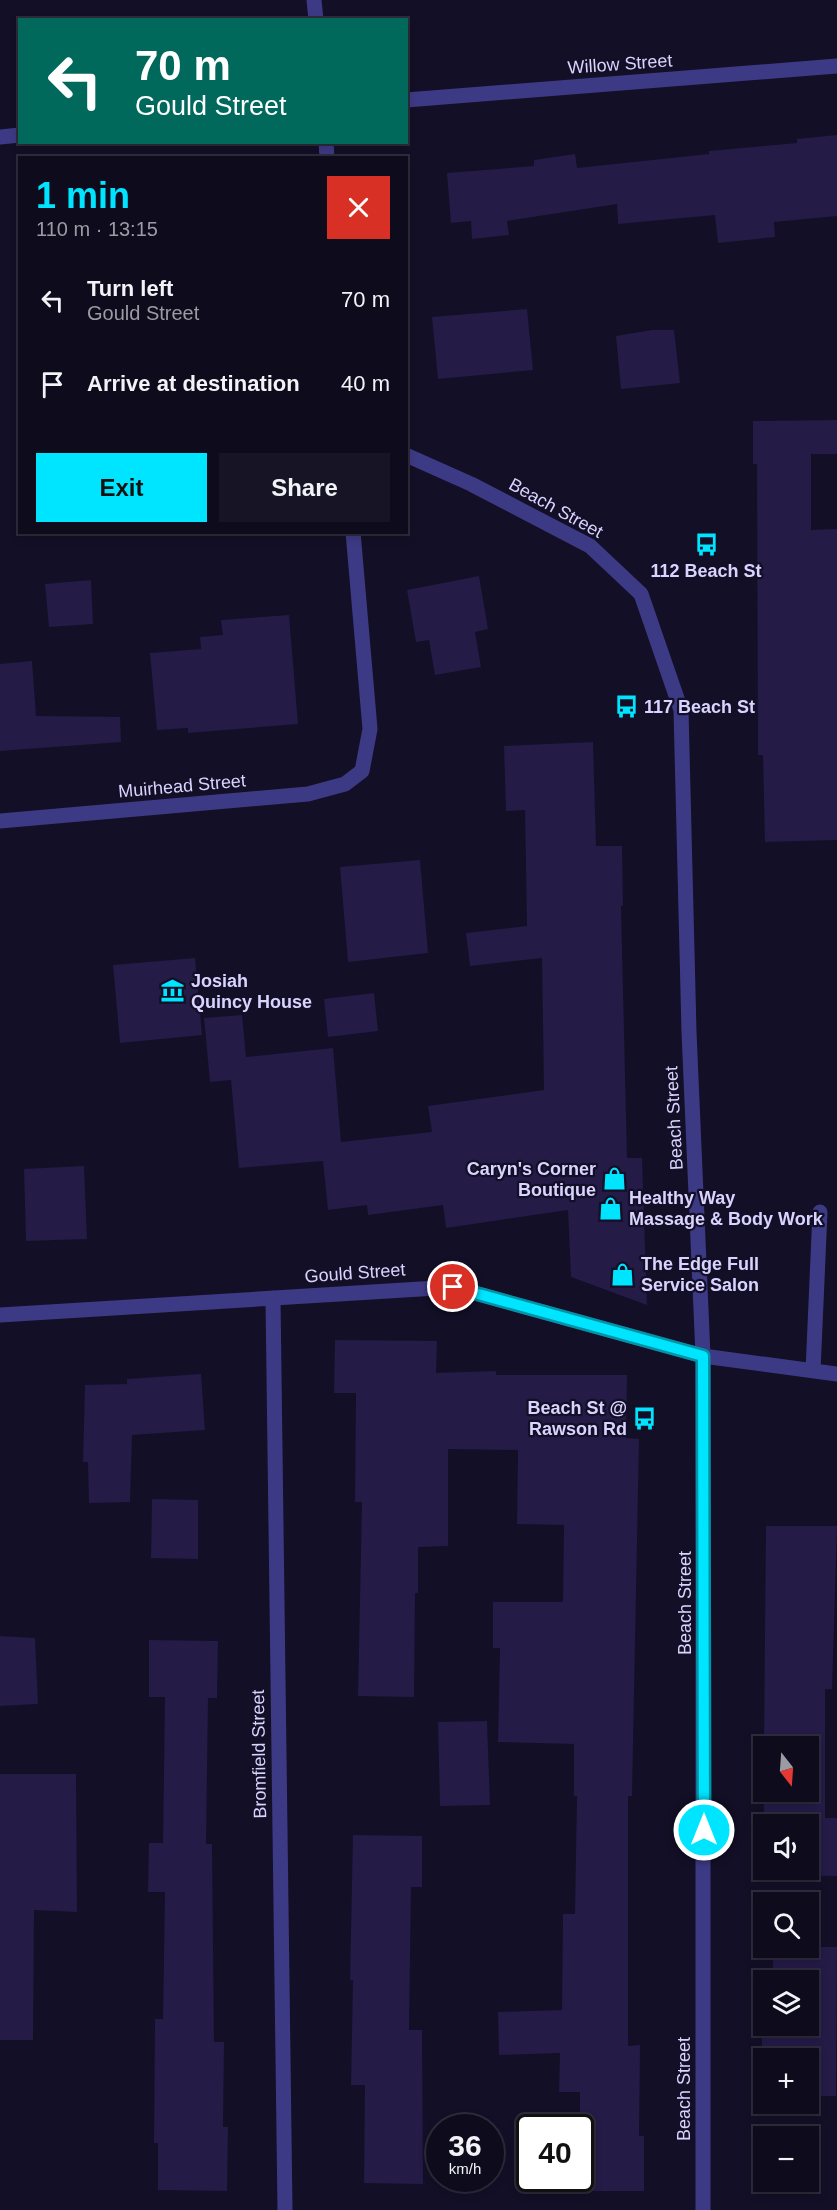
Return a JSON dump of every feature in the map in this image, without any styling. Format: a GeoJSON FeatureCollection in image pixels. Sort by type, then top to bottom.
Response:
{"type":"FeatureCollection","features":[{"type":"Feature","properties":{"kind":"street"},"geometry":{"type":"LineString","coordinates":[[314,0],[316,18]]}},
{"type":"Feature","properties":{"kind":"street","name":"Willow Street"},"geometry":{"type":"LineString","coordinates":[[408,100],[837,66]]}},
{"type":"Feature","properties":{"kind":"street"},"geometry":{"type":"LineString","coordinates":[[0,137],[18,135]]}},
{"type":"Feature","properties":{"kind":"street","name":"Beach Street"},"geometry":{"type":"LineString","coordinates":[[408,456],[471,484],[591,546],[641,594],[681,710],[689,1032],[703,1356],[703,2210]]}},
{"type":"Feature","properties":{"kind":"street","name":"Muirhead Street"},"geometry":{"type":"LineString","coordinates":[[0,821],[308,794],[345,784],[363,771],[370,729],[353,534]]}},
{"type":"Feature","properties":{"kind":"street"},"geometry":{"type":"LineString","coordinates":[[813,1371],[820,1212]]}},
{"type":"Feature","properties":{"kind":"street","name":"Gould Street"},"geometry":{"type":"LineString","coordinates":[[0,1315],[453,1287],[703,1356],[837,1374]]}},
{"type":"Feature","properties":{"kind":"street","name":"Bromfield Street"},"geometry":{"type":"LineString","coordinates":[[273,1298],[285,2210]]}},
{"type":"Feature","properties":{"kind":"building"},"geometry":{"type":"Polygon","coordinates":[[[837,135],[837,216],[774,222],[775,237],[718,243],[715,215],[618,224],[617,204],[507,221],[509,235],[472,239],[471,221],[451,223],[447,173],[534,166],[534,160],[575,154],[577,168],[709,154],[709,151],[797,143],[797,139],[837,135]]]}},
{"type":"Feature","properties":{"kind":"building"},"geometry":{"type":"Polygon","coordinates":[[[527,309],[533,370],[438,379],[432,317],[527,309]]]}},
{"type":"Feature","properties":{"kind":"building"},"geometry":{"type":"Polygon","coordinates":[[[652,330],[674,330],[680,383],[621,389],[616,336],[652,330]]]}},
{"type":"Feature","properties":{"kind":"building"},"geometry":{"type":"Polygon","coordinates":[[[837,420],[837,454],[811,454],[811,530],[837,529],[837,840],[765,842],[763,755],[758,755],[757,464],[753,464],[753,421],[837,420]]]}},
{"type":"Feature","properties":{"kind":"building"},"geometry":{"type":"Polygon","coordinates":[[[479,576],[488,629],[475,632],[481,667],[435,675],[429,640],[416,642],[407,590],[479,576]]]}},
{"type":"Feature","properties":{"kind":"building"},"geometry":{"type":"Polygon","coordinates":[[[91,580],[93,624],[49,627],[45,584],[91,580]]]}},
{"type":"Feature","properties":{"kind":"building"},"geometry":{"type":"Polygon","coordinates":[[[289,615],[298,724],[188,733],[188,728],[157,730],[150,653],[201,649],[200,637],[223,635],[221,620],[289,615]]]}},
{"type":"Feature","properties":{"kind":"building"},"geometry":{"type":"Polygon","coordinates":[[[32,661],[36,716],[120,717],[121,742],[0,751],[0,664],[32,661]]]}},
{"type":"Feature","properties":{"kind":"building"},"geometry":{"type":"Polygon","coordinates":[[[593,742],[596,846],[622,846],[623,906],[621,906],[627,1158],[642,1158],[647,1305],[571,1277],[568,1210],[446,1228],[443,1205],[368,1215],[367,1205],[328,1210],[323,1161],[239,1168],[231,1080],[210,1082],[204,1018],[242,1015],[246,1057],[333,1048],[341,1142],[432,1132],[428,1106],[544,1090],[542,958],[470,966],[466,933],[527,926],[525,810],[506,811],[504,746],[593,742]]]}},
{"type":"Feature","properties":{"kind":"building"},"geometry":{"type":"Polygon","coordinates":[[[420,860],[428,953],[348,962],[340,867],[420,860]]]}},
{"type":"Feature","properties":{"kind":"building"},"geometry":{"type":"Polygon","coordinates":[[[195,958],[202,1035],[120,1043],[113,965],[195,958]]]}},
{"type":"Feature","properties":{"kind":"building"},"geometry":{"type":"Polygon","coordinates":[[[374,993],[378,1031],[328,1037],[324,999],[374,993]]]}},
{"type":"Feature","properties":{"kind":"building"},"geometry":{"type":"Polygon","coordinates":[[[84,1166],[87,1239],[26,1241],[24,1169],[84,1166]]]}},
{"type":"Feature","properties":{"kind":"building"},"geometry":{"type":"Polygon","coordinates":[[[335,1340],[437,1341],[436,1373],[496,1371],[496,1375],[627,1375],[626,1438],[639,1439],[632,1796],[628,1796],[628,2046],[640,2045],[639,2136],[644,2136],[644,2191],[594,2191],[594,2114],[580,2114],[580,2092],[559,2092],[560,2053],[499,2055],[498,2012],[562,2010],[563,1914],[575,1914],[577,1796],[574,1796],[574,1744],[498,1742],[500,1648],[493,1648],[493,1602],[563,1602],[564,1525],[517,1524],[518,1450],[448,1449],[448,1546],[418,1547],[414,1697],[358,1696],[362,1502],[355,1502],[356,1393],[334,1393],[335,1340]]]}},
{"type":"Feature","properties":{"kind":"building"},"geometry":{"type":"Polygon","coordinates":[[[201,1374],[205,1430],[132,1435],[130,1502],[89,1503],[88,1462],[83,1462],[85,1385],[127,1384],[127,1379],[201,1374]]]}},
{"type":"Feature","properties":{"kind":"building"},"geometry":{"type":"Polygon","coordinates":[[[152,1499],[198,1500],[198,1559],[151,1558],[152,1499]]]}},
{"type":"Feature","properties":{"kind":"building"},"geometry":{"type":"Polygon","coordinates":[[[766,1526],[837,1526],[832,1689],[825,1689],[825,1818],[837,1818],[837,1876],[819,1876],[819,1814],[764,1814],[764,1802],[819,1802],[819,1736],[764,1736],[766,1526]]]}},
{"type":"Feature","properties":{"kind":"building"},"geometry":{"type":"Polygon","coordinates":[[[0,1636],[35,1638],[38,1704],[0,1706],[0,1636]]]}},
{"type":"Feature","properties":{"kind":"building"},"geometry":{"type":"Polygon","coordinates":[[[149,1640],[218,1641],[217,1698],[208,1698],[206,1844],[212,1844],[214,2042],[224,2042],[223,2127],[228,2127],[227,2191],[158,2190],[158,2143],[154,2143],[155,2019],[163,2019],[165,1892],[148,1892],[149,1843],[163,1843],[165,1697],[149,1697],[149,1640]]]}},
{"type":"Feature","properties":{"kind":"building"},"geometry":{"type":"Polygon","coordinates":[[[487,1721],[490,1805],[440,1806],[438,1722],[487,1721]]]}},
{"type":"Feature","properties":{"kind":"building"},"geometry":{"type":"Polygon","coordinates":[[[0,1774],[76,1774],[77,1912],[34,1910],[33,2040],[0,2040],[0,1774]]]}},
{"type":"Feature","properties":{"kind":"building"},"geometry":{"type":"Polygon","coordinates":[[[353,1835],[422,1836],[422,1887],[411,1887],[409,2030],[422,2030],[423,2184],[364,2183],[365,2085],[351,2085],[353,1980],[350,1980],[353,1835]]]}},
{"type":"Feature","properties":{"kind":"building"},"geometry":{"type":"Polygon","coordinates":[[[819,1947],[837,1947],[836,2096],[819,2096],[819,2048],[762,2048],[762,2038],[819,2036],[819,1970],[773,1970],[773,1958],[819,1958],[819,1947]]]}},
{"type":"Feature","properties":{"kind":"place","name":"112 Beach St"},"geometry":{"type":"Point","coordinates":[706,545]}},
{"type":"Feature","properties":{"kind":"place","name":"117 Beach St"},"geometry":{"type":"Point","coordinates":[626,707]}},
{"type":"Feature","properties":{"kind":"place","name":"Josiah Quincy House"},"geometry":{"type":"Point","coordinates":[173,991]}},
{"type":"Feature","properties":{"kind":"place","name":"Caryn's Corner Boutique"},"geometry":{"type":"Point","coordinates":[614,1179]}},
{"type":"Feature","properties":{"kind":"place","name":"Healthy Way Massage & Body Work"},"geometry":{"type":"Point","coordinates":[611,1208]}},
{"type":"Feature","properties":{"kind":"place","name":"The Edge Full Service Salon"},"geometry":{"type":"Point","coordinates":[623,1274]}},
{"type":"Feature","properties":{"kind":"place","name":"Beach St @ Rawson Rd"},"geometry":{"type":"Point","coordinates":[645,1418]}},
{"type":"Feature","properties":{"kind":"route"},"geometry":{"type":"LineString","coordinates":[[453,1287],[703,1356],[704,1830]]}}]}
